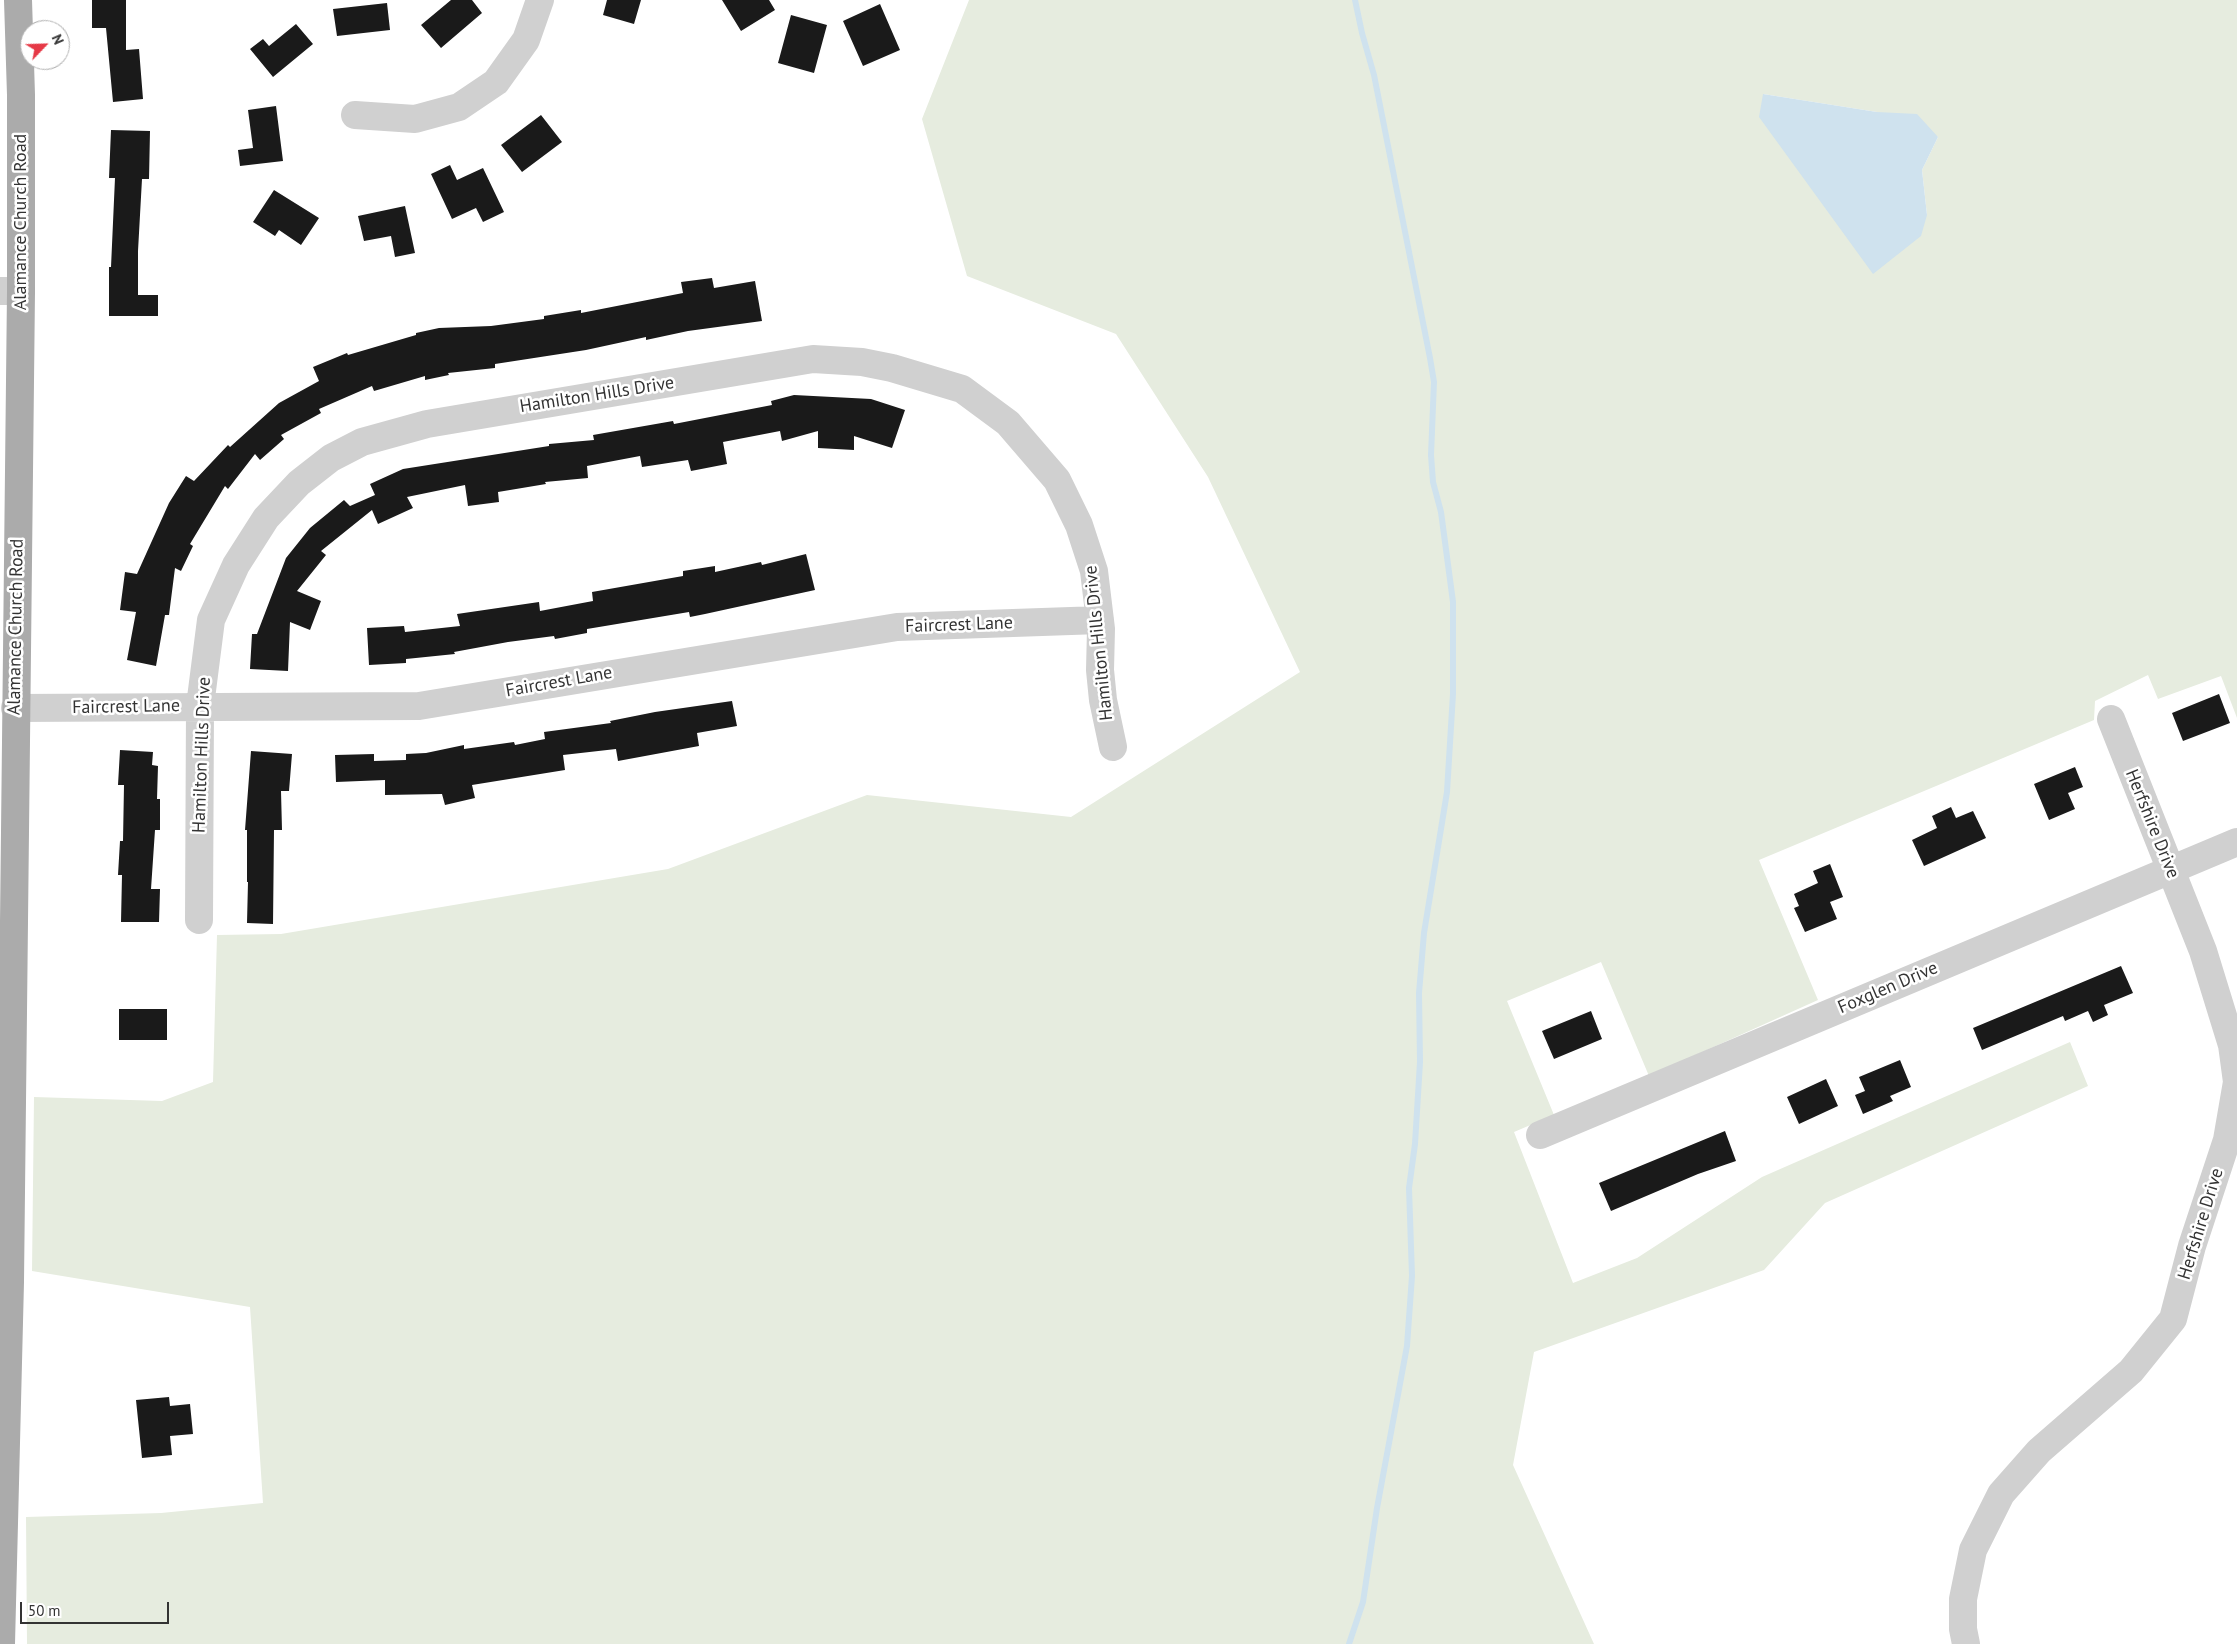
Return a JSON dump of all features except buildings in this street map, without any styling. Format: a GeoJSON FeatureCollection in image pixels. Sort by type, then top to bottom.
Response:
{"type":"FeatureCollection","features":[{"type":"Feature","properties":{"kind":"main road","name":"Alamance Church Road"},"geometry":{"type":"LineString","coordinates":[[2,1644],[2,1477],[10,1282],[15,708],[10,291],[21,95],[18,0]]}},
{"type":"Feature","properties":{"kind":"street"},"geometry":{"type":"LineString","coordinates":[[355,115],[414,119],[459,107],[496,82],[526,40],[540,0]]}},
{"type":"Feature","properties":{"kind":"street","name":"Hamilton Hills Drive"},"geometry":{"type":"LineString","coordinates":[[199,920],[200,706],[211,620],[236,564],[266,518],[299,484],[331,458],[362,442],[427,424],[813,359],[869,364],[962,389],[1008,423],[1057,480],[1079,525],[1094,571],[1100,620],[1103,700],[1112,747]]}},
{"type":"Feature","properties":{"kind":"street","name":"Faircrest Lane"},"geometry":{"type":"LineString","coordinates":[[15,708],[419,706],[897,627],[1100,620]]}},
{"type":"Feature","properties":{"kind":"street","name":"Herfshire Drive"},"geometry":{"type":"LineString","coordinates":[[1966,1644],[1963,1629],[1963,1599],[1973,1550],[2001,1494],[2039,1451],[2131,1371],[2173,1319],[2192,1246],[2227,1140],[2237,1082],[2232,1045],[2203,951],[2110,719]]}},
{"type":"Feature","properties":{"kind":"street","name":"Foxglen Drive"},"geometry":{"type":"LineString","coordinates":[[1540,1135],[2237,842]]}},
{"type":"Feature","properties":{"kind":"shaded area"},"geometry":{"type":"Polygon","coordinates":[[[969,0],[2237,0],[2237,718],[2221,676],[2158,699],[2148,675],[2095,701],[2094,720],[1759,860],[1818,1000],[1649,1076],[1601,962],[1507,1001],[1554,1115],[1514,1132],[1573,1283],[1637,1258],[1762,1177],[2070,1042],[2088,1086],[1825,1203],[1764,1270],[1534,1352],[1513,1465],[1594,1644],[27,1644],[26,1517],[161,1513],[263,1503],[250,1307],[32,1271],[34,1097],[162,1101],[213,1082],[217,935],[281,934],[668,869],[867,795],[1071,817],[1300,672],[1208,477],[1116,334],[967,276],[922,119],[969,0]],[[1763,94],[1927,215],[1922,170],[1938,137],[1877,112],[1763,94]]]}},
{"type":"Feature","properties":{"kind":"water"},"geometry":{"type":"Polygon","coordinates":[[[1763,94],[1877,112],[1917,114],[1938,137],[1922,170],[1927,215],[1921,236],[1873,274],[1759,117],[1763,94]]]}},
{"type":"Feature","properties":{"kind":"waterway"},"geometry":{"type":"LineString","coordinates":[[1349,1644],[1363,1602],[1377,1508],[1407,1346],[1412,1276],[1409,1188],[1415,1144],[1420,1062],[1419,993],[1424,933],[1447,792],[1453,694],[1453,602],[1441,512],[1433,482],[1431,455],[1434,382],[1374,75],[1355,0]]}}]}
